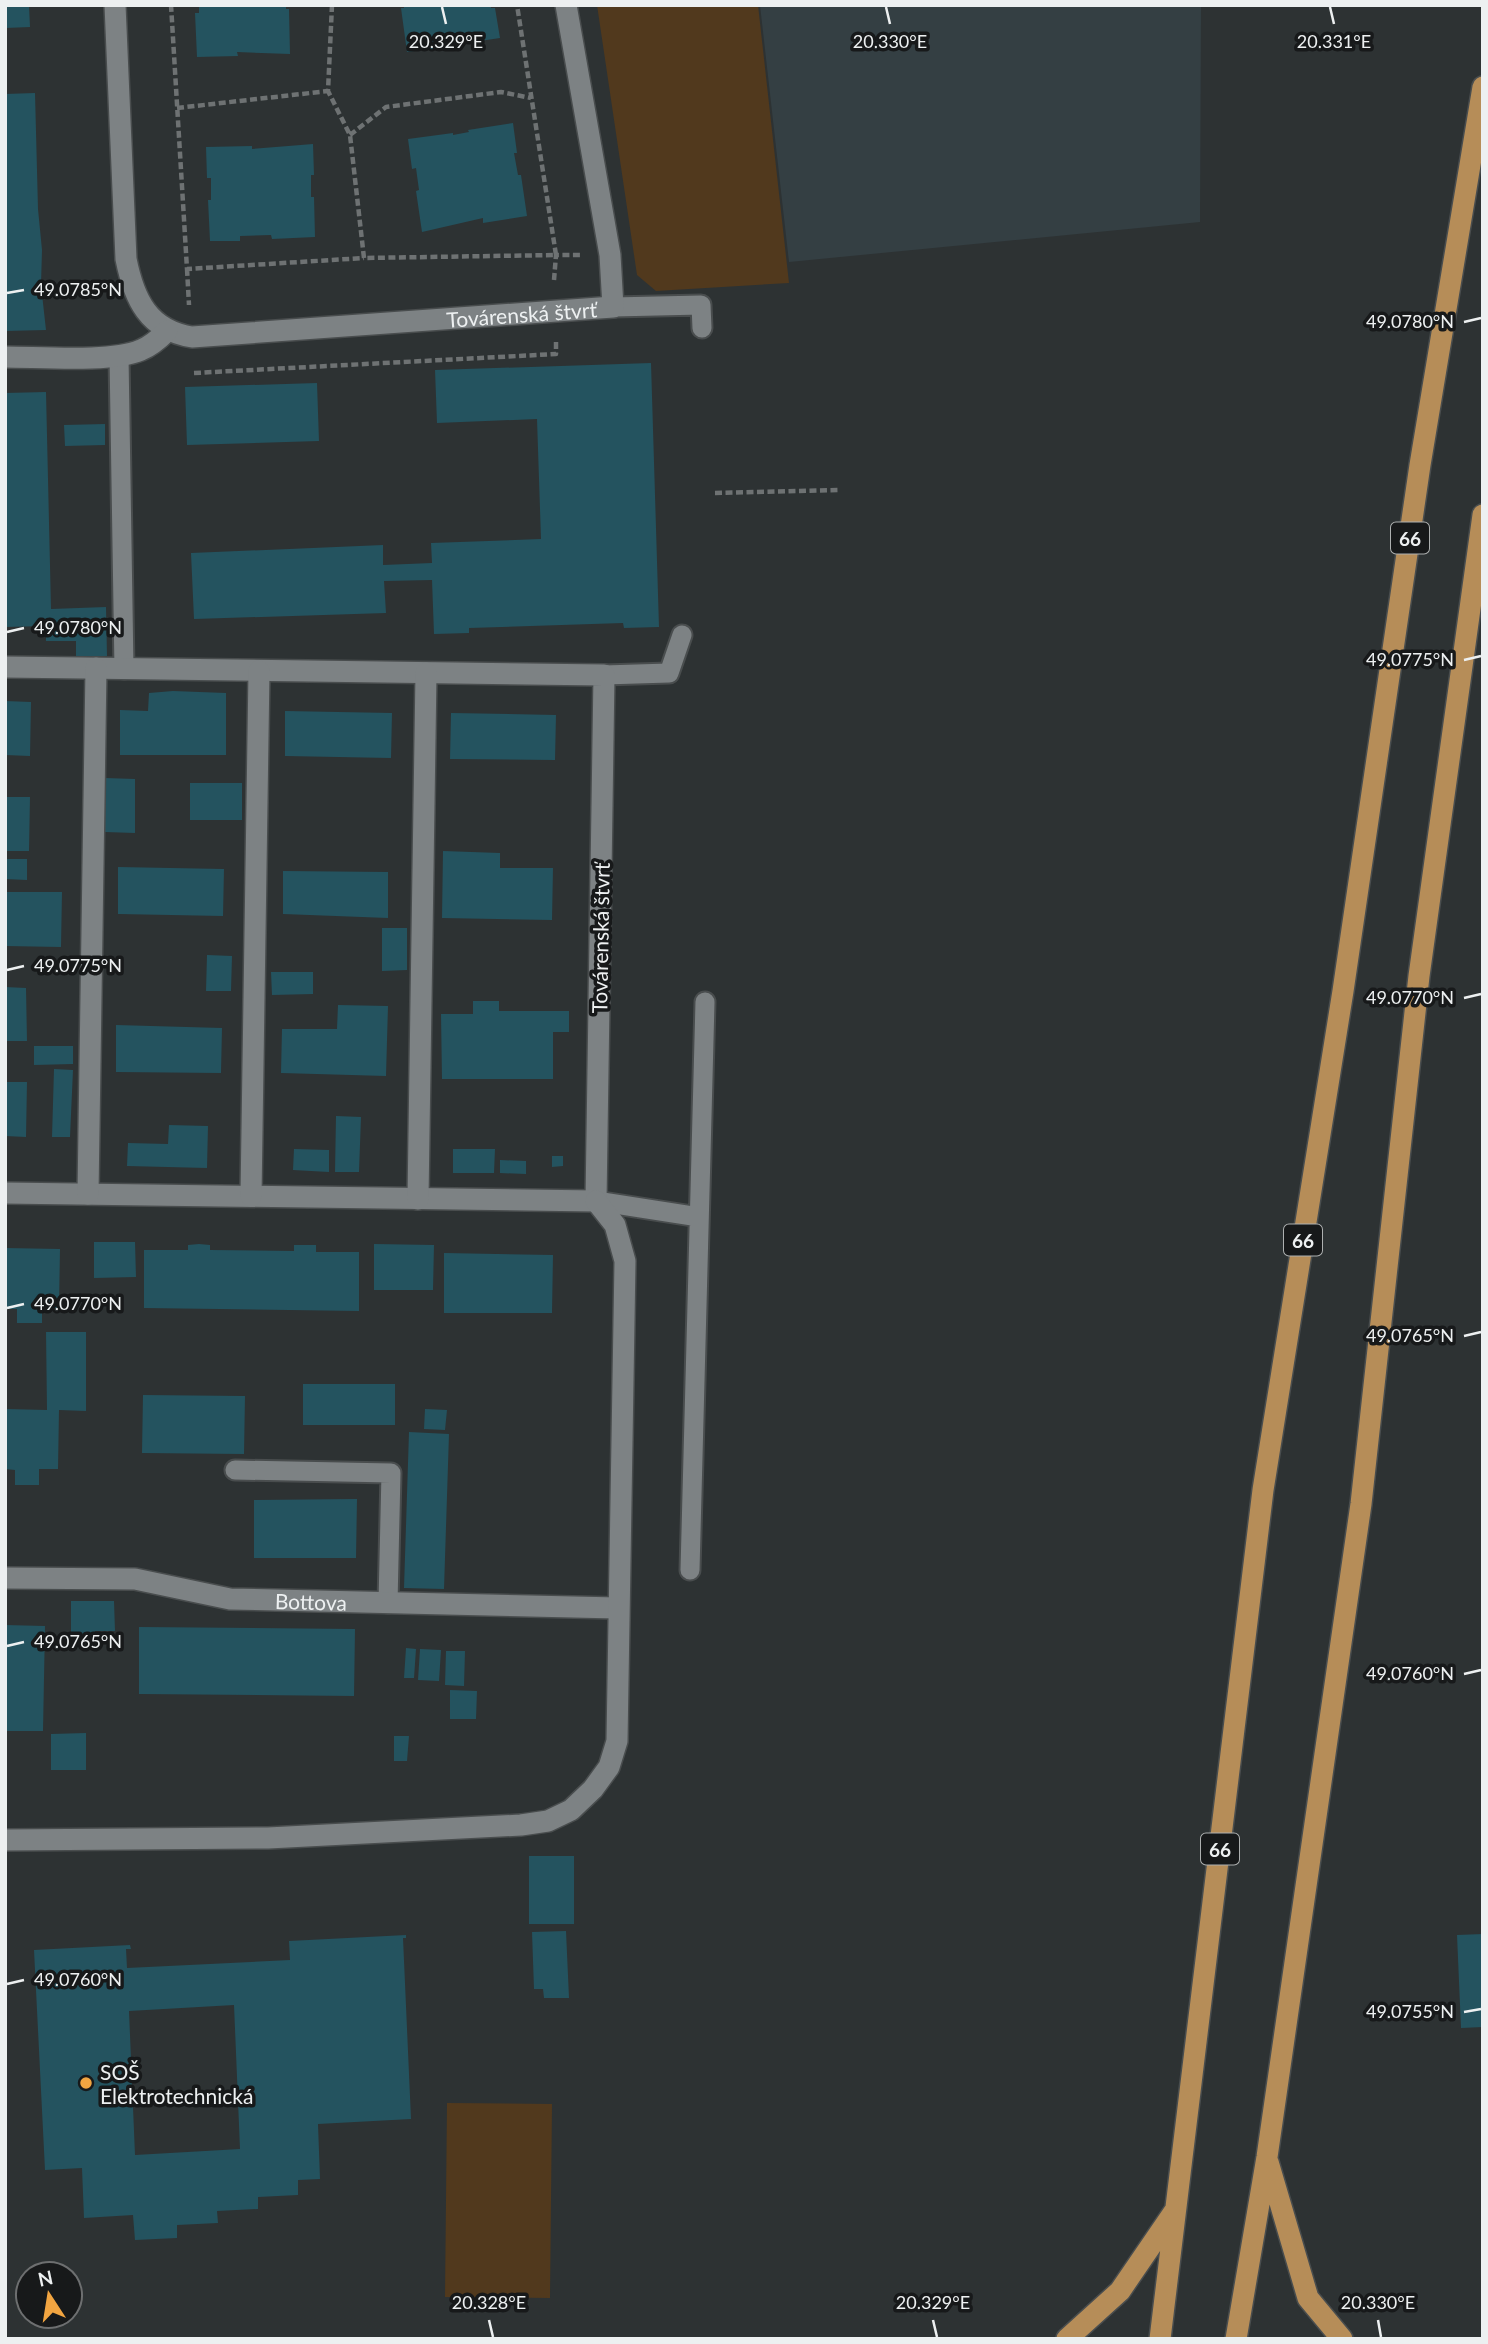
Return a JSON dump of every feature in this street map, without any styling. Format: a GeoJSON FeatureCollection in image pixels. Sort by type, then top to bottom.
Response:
{"type":"FeatureCollection","features":[{"type":"Feature","properties":{"kind":"main road","name":"66"},"geometry":{"type":"LineString","coordinates":[[1160,2339],[1264,1490],[1343,991],[1420,465],[1483,87]]}},
{"type":"Feature","properties":{"kind":"main road"},"geometry":{"type":"LineString","coordinates":[[1236,2339],[1267,2157],[1361,1504],[1419,976],[1483,515]]}},
{"type":"Feature","properties":{"kind":"main road"},"geometry":{"type":"LineString","coordinates":[[1267,2157],[1308,2298],[1342,2339]]}},
{"type":"Feature","properties":{"kind":"main road"},"geometry":{"type":"LineString","coordinates":[[1067,2339],[1120,2291],[1177,2207]]}},
{"type":"Feature","properties":{"kind":"street"},"geometry":{"type":"LineString","coordinates":[[5,357],[119,356],[156,342],[167,331],[151,318],[139,303],[126,259],[115,5]]}},
{"type":"Feature","properties":{"kind":"street","name":"Továrenská štvrť"},"geometry":{"type":"LineString","coordinates":[[167,331],[192,337],[613,307],[610,255],[566,5]]}},
{"type":"Feature","properties":{"kind":"street"},"geometry":{"type":"LineString","coordinates":[[5,667],[604,675]]}},
{"type":"Feature","properties":{"kind":"street"},"geometry":{"type":"LineString","coordinates":[[88,1194],[96,668]]}},
{"type":"Feature","properties":{"kind":"street"},"geometry":{"type":"LineString","coordinates":[[251,1196],[259,671]]}},
{"type":"Feature","properties":{"kind":"street"},"geometry":{"type":"LineString","coordinates":[[418,1199],[426,673]]}},
{"type":"Feature","properties":{"kind":"street","name":"Továrenská štvrť"},"geometry":{"type":"LineString","coordinates":[[596,1201],[604,675]]}},
{"type":"Feature","properties":{"kind":"street"},"geometry":{"type":"LineString","coordinates":[[5,1193],[596,1201],[615,1225],[625,1261],[617,1608],[617,1741],[609,1767],[593,1789],[570,1810],[548,1821],[521,1825],[268,1838],[5,1840]]}},
{"type":"Feature","properties":{"kind":"street","name":"Bottova"},"geometry":{"type":"LineString","coordinates":[[5,1578],[135,1579],[230,1599],[617,1608]]}},
{"type":"Feature","properties":{"kind":"lane"},"geometry":{"type":"LineString","coordinates":[[613,307],[701,305],[702,328]]}},
{"type":"Feature","properties":{"kind":"lane"},"geometry":{"type":"LineString","coordinates":[[119,356],[124,669]]}},
{"type":"Feature","properties":{"kind":"lane"},"geometry":{"type":"LineString","coordinates":[[604,675],[669,673],[682,635]]}},
{"type":"Feature","properties":{"kind":"lane"},"geometry":{"type":"LineString","coordinates":[[690,1570],[705,1002]]}},
{"type":"Feature","properties":{"kind":"lane"},"geometry":{"type":"LineString","coordinates":[[596,1201],[699,1217]]}},
{"type":"Feature","properties":{"kind":"lane"},"geometry":{"type":"LineString","coordinates":[[234,1470],[391,1473],[388,1603]]}},
{"type":"Feature","properties":{"kind":"path"},"geometry":{"type":"LineString","coordinates":[[172,5],[189,305]]}},
{"type":"Feature","properties":{"kind":"path"},"geometry":{"type":"LineString","coordinates":[[332,5],[328,91],[350,135],[364,258]]}},
{"type":"Feature","properties":{"kind":"path"},"geometry":{"type":"LineString","coordinates":[[517,5],[556,255],[554,281]]}},
{"type":"Feature","properties":{"kind":"path"},"geometry":{"type":"LineString","coordinates":[[177,108],[328,91]]}},
{"type":"Feature","properties":{"kind":"path"},"geometry":{"type":"LineString","coordinates":[[350,135],[386,107],[501,92],[531,97]]}},
{"type":"Feature","properties":{"kind":"path"},"geometry":{"type":"LineString","coordinates":[[187,269],[364,258],[610,255]]}},
{"type":"Feature","properties":{"kind":"path"},"geometry":{"type":"LineString","coordinates":[[194,373],[556,354],[555,341]]}},
{"type":"Feature","properties":{"kind":"path"},"geometry":{"type":"LineString","coordinates":[[715,493],[840,490]]}},
{"type":"Feature","properties":{"kind":"shaded area"},"geometry":{"type":"Polygon","coordinates":[[[597,5],[758,5],[789,283],[656,291],[637,275],[597,5]]]}},
{"type":"Feature","properties":{"kind":"shaded area"},"geometry":{"type":"Polygon","coordinates":[[[760,5],[1201,5],[1200,222],[789,262],[760,5]]]}},
{"type":"Feature","properties":{"kind":"shaded area"},"geometry":{"type":"Polygon","coordinates":[[[447,2103],[552,2104],[550,2298],[445,2297],[447,2103]]]}},
{"type":"Feature","properties":{"kind":"building"},"geometry":{"type":"Polygon","coordinates":[[[5,5],[29,5],[30,27],[5,28],[5,5]]]}},
{"type":"Feature","properties":{"kind":"building"},"geometry":{"type":"Polygon","coordinates":[[[199,5],[286,5],[286,9],[289,9],[290,54],[237,52],[238,56],[197,57],[195,13],[199,13],[199,5]]]}},
{"type":"Feature","properties":{"kind":"building"},"geometry":{"type":"Polygon","coordinates":[[[404,5],[491,5],[491,8],[495,8],[500,38],[437,45],[437,48],[407,52],[401,8],[404,8],[404,5]]]}},
{"type":"Feature","properties":{"kind":"building"},"geometry":{"type":"Polygon","coordinates":[[[35,93],[41,285],[46,330],[5,331],[5,94],[35,93]]]}},
{"type":"Feature","properties":{"kind":"building"},"geometry":{"type":"Polygon","coordinates":[[[513,123],[517,153],[514,153],[518,175],[521,175],[527,216],[483,223],[483,218],[422,232],[416,191],[419,190],[416,168],[412,169],[408,139],[453,135],[513,123]]]}},
{"type":"Feature","properties":{"kind":"building"},"geometry":{"type":"Polygon","coordinates":[[[313,144],[314,175],[311,175],[311,197],[314,197],[315,237],[272,239],[271,235],[240,236],[240,241],[210,241],[208,200],[211,200],[211,178],[207,178],[206,147],[252,146],[252,149],[313,144]]]}},
{"type":"Feature","properties":{"kind":"building"},"geometry":{"type":"Polygon","coordinates":[[[651,363],[659,627],[624,628],[623,623],[469,628],[469,633],[434,634],[432,580],[384,581],[386,613],[194,619],[191,553],[383,545],[383,565],[432,563],[431,543],[541,539],[537,419],[437,423],[435,370],[651,363]]]}},
{"type":"Feature","properties":{"kind":"building"},"geometry":{"type":"Polygon","coordinates":[[[317,383],[319,441],[187,445],[185,387],[317,383]]]}},
{"type":"Feature","properties":{"kind":"building"},"geometry":{"type":"Polygon","coordinates":[[[46,392],[51,609],[106,607],[107,656],[76,657],[76,641],[46,641],[46,626],[5,627],[5,393],[46,392]]]}},
{"type":"Feature","properties":{"kind":"building"},"geometry":{"type":"Polygon","coordinates":[[[105,424],[105,445],[65,446],[64,425],[105,424]]]}},
{"type":"Feature","properties":{"kind":"building"},"geometry":{"type":"Polygon","coordinates":[[[149,693],[226,693],[226,755],[120,755],[120,710],[148,711],[149,693]]]}},
{"type":"Feature","properties":{"kind":"building"},"geometry":{"type":"Polygon","coordinates":[[[5,701],[31,702],[30,756],[5,755],[5,701]]]}},
{"type":"Feature","properties":{"kind":"building"},"geometry":{"type":"Polygon","coordinates":[[[285,711],[392,713],[391,758],[285,756],[285,711]]]}},
{"type":"Feature","properties":{"kind":"building"},"geometry":{"type":"Polygon","coordinates":[[[451,713],[556,715],[555,760],[450,759],[451,713]]]}},
{"type":"Feature","properties":{"kind":"building"},"geometry":{"type":"Polygon","coordinates":[[[105,778],[135,779],[135,833],[105,832],[105,778]]]}},
{"type":"Feature","properties":{"kind":"building"},"geometry":{"type":"Polygon","coordinates":[[[190,783],[242,783],[242,820],[190,820],[190,783]]]}},
{"type":"Feature","properties":{"kind":"building"},"geometry":{"type":"Polygon","coordinates":[[[5,797],[30,797],[29,851],[5,851],[5,797]]]}},
{"type":"Feature","properties":{"kind":"building"},"geometry":{"type":"Polygon","coordinates":[[[443,851],[500,853],[500,868],[553,868],[552,920],[442,918],[443,851]]]}},
{"type":"Feature","properties":{"kind":"building"},"geometry":{"type":"Polygon","coordinates":[[[5,859],[27,859],[27,880],[5,879],[5,859]]]}},
{"type":"Feature","properties":{"kind":"building"},"geometry":{"type":"Polygon","coordinates":[[[118,867],[224,869],[223,916],[118,914],[118,867]]]}},
{"type":"Feature","properties":{"kind":"building"},"geometry":{"type":"Polygon","coordinates":[[[283,871],[388,872],[388,918],[283,914],[283,871]]]}},
{"type":"Feature","properties":{"kind":"building"},"geometry":{"type":"Polygon","coordinates":[[[5,892],[62,892],[61,947],[5,946],[5,892]]]}},
{"type":"Feature","properties":{"kind":"building"},"geometry":{"type":"Polygon","coordinates":[[[382,928],[407,928],[407,970],[382,971],[382,928]]]}},
{"type":"Feature","properties":{"kind":"building"},"geometry":{"type":"Polygon","coordinates":[[[207,955],[232,956],[231,991],[206,991],[207,955]]]}},
{"type":"Feature","properties":{"kind":"building"},"geometry":{"type":"Polygon","coordinates":[[[271,972],[313,972],[313,994],[272,995],[271,972]]]}},
{"type":"Feature","properties":{"kind":"building"},"geometry":{"type":"Polygon","coordinates":[[[5,987],[26,988],[27,1041],[5,1041],[5,987]]]}},
{"type":"Feature","properties":{"kind":"building"},"geometry":{"type":"Polygon","coordinates":[[[473,1001],[499,1001],[499,1011],[569,1011],[569,1032],[553,1032],[553,1079],[442,1079],[441,1014],[473,1014],[473,1001]]]}},
{"type":"Feature","properties":{"kind":"building"},"geometry":{"type":"Polygon","coordinates":[[[338,1005],[388,1006],[386,1076],[281,1073],[282,1029],[337,1029],[338,1005]]]}},
{"type":"Feature","properties":{"kind":"building"},"geometry":{"type":"Polygon","coordinates":[[[116,1025],[222,1028],[221,1073],[116,1072],[116,1025]]]}},
{"type":"Feature","properties":{"kind":"building"},"geometry":{"type":"Polygon","coordinates":[[[34,1046],[73,1046],[73,1064],[34,1065],[34,1046]]]}},
{"type":"Feature","properties":{"kind":"building"},"geometry":{"type":"Polygon","coordinates":[[[54,1069],[73,1070],[70,1137],[52,1137],[54,1069]]]}},
{"type":"Feature","properties":{"kind":"building"},"geometry":{"type":"Polygon","coordinates":[[[5,1082],[27,1082],[26,1137],[5,1136],[5,1082]]]}},
{"type":"Feature","properties":{"kind":"building"},"geometry":{"type":"Polygon","coordinates":[[[336,1116],[361,1117],[359,1172],[335,1172],[336,1116]]]}},
{"type":"Feature","properties":{"kind":"building"},"geometry":{"type":"Polygon","coordinates":[[[169,1125],[208,1126],[207,1168],[127,1166],[128,1143],[168,1144],[169,1125]]]}},
{"type":"Feature","properties":{"kind":"building"},"geometry":{"type":"Polygon","coordinates":[[[294,1149],[329,1150],[329,1172],[293,1170],[294,1149]]]}},
{"type":"Feature","properties":{"kind":"building"},"geometry":{"type":"Polygon","coordinates":[[[453,1149],[495,1149],[494,1173],[453,1173],[453,1149]]]}},
{"type":"Feature","properties":{"kind":"building"},"geometry":{"type":"Polygon","coordinates":[[[552,1156],[563,1156],[563,1166],[552,1167],[552,1156]]]}},
{"type":"Feature","properties":{"kind":"building"},"geometry":{"type":"Polygon","coordinates":[[[500,1160],[526,1161],[526,1174],[500,1173],[500,1160]]]}},
{"type":"Feature","properties":{"kind":"building"},"geometry":{"type":"Polygon","coordinates":[[[94,1242],[135,1242],[136,1277],[94,1278],[94,1242]]]}},
{"type":"Feature","properties":{"kind":"building"},"geometry":{"type":"Polygon","coordinates":[[[374,1244],[434,1245],[433,1290],[374,1290],[374,1244]]]}},
{"type":"Feature","properties":{"kind":"building"},"geometry":{"type":"Polygon","coordinates":[[[188,1245],[210,1245],[210,1250],[294,1251],[294,1245],[316,1245],[316,1252],[359,1252],[359,1311],[144,1308],[144,1250],[188,1250],[188,1245]]]}},
{"type":"Feature","properties":{"kind":"building"},"geometry":{"type":"Polygon","coordinates":[[[5,1248],[60,1249],[59,1308],[42,1308],[42,1323],[17,1323],[17,1309],[5,1309],[5,1248]]]}},
{"type":"Feature","properties":{"kind":"building"},"geometry":{"type":"Polygon","coordinates":[[[444,1253],[553,1255],[552,1313],[444,1313],[444,1253]]]}},
{"type":"Feature","properties":{"kind":"building"},"geometry":{"type":"Polygon","coordinates":[[[46,1332],[86,1332],[86,1411],[59,1410],[58,1469],[39,1469],[39,1485],[15,1485],[15,1470],[5,1469],[5,1409],[47,1410],[46,1332]]]}},
{"type":"Feature","properties":{"kind":"building"},"geometry":{"type":"Polygon","coordinates":[[[303,1384],[395,1384],[395,1425],[303,1425],[303,1384]]]}},
{"type":"Feature","properties":{"kind":"building"},"geometry":{"type":"Polygon","coordinates":[[[143,1395],[245,1396],[244,1454],[142,1453],[143,1395]]]}},
{"type":"Feature","properties":{"kind":"building"},"geometry":{"type":"Polygon","coordinates":[[[425,1409],[447,1410],[445,1430],[424,1429],[425,1409]]]}},
{"type":"Feature","properties":{"kind":"building"},"geometry":{"type":"Polygon","coordinates":[[[409,1432],[449,1434],[444,1589],[404,1588],[409,1432]]]}},
{"type":"Feature","properties":{"kind":"building"},"geometry":{"type":"Polygon","coordinates":[[[357,1499],[356,1558],[254,1558],[254,1500],[357,1499]]]}},
{"type":"Feature","properties":{"kind":"building"},"geometry":{"type":"Polygon","coordinates":[[[71,1601],[114,1601],[115,1631],[95,1631],[95,1637],[71,1637],[71,1601]]]}},
{"type":"Feature","properties":{"kind":"building"},"geometry":{"type":"Polygon","coordinates":[[[5,1625],[45,1626],[43,1731],[5,1731],[5,1625]]]}},
{"type":"Feature","properties":{"kind":"building"},"geometry":{"type":"Polygon","coordinates":[[[139,1627],[355,1629],[354,1696],[139,1694],[139,1627]]]}},
{"type":"Feature","properties":{"kind":"building"},"geometry":{"type":"Polygon","coordinates":[[[406,1648],[416,1649],[414,1678],[404,1678],[406,1648]]]}},
{"type":"Feature","properties":{"kind":"building"},"geometry":{"type":"Polygon","coordinates":[[[420,1649],[441,1650],[439,1681],[418,1680],[420,1649]]]}},
{"type":"Feature","properties":{"kind":"building"},"geometry":{"type":"Polygon","coordinates":[[[446,1651],[465,1651],[464,1686],[445,1685],[446,1651]]]}},
{"type":"Feature","properties":{"kind":"building"},"geometry":{"type":"Polygon","coordinates":[[[450,1690],[477,1691],[476,1719],[450,1719],[450,1690]]]}},
{"type":"Feature","properties":{"kind":"building"},"geometry":{"type":"Polygon","coordinates":[[[86,1733],[86,1770],[51,1770],[51,1734],[86,1733]]]}},
{"type":"Feature","properties":{"kind":"building"},"geometry":{"type":"Polygon","coordinates":[[[394,1736],[409,1736],[407,1761],[394,1761],[394,1736]]]}},
{"type":"Feature","properties":{"kind":"building"},"geometry":{"type":"Polygon","coordinates":[[[529,1856],[574,1856],[574,1924],[529,1924],[529,1856]]]}},
{"type":"Feature","properties":{"kind":"building"},"geometry":{"type":"Polygon","coordinates":[[[566,1931],[569,1998],[544,1998],[543,1989],[534,1989],[532,1932],[566,1931]]]}},
{"type":"Feature","properties":{"kind":"building"},"geometry":{"type":"Polygon","coordinates":[[[1483,1934],[1483,2027],[1461,2028],[1457,1935],[1483,1934]]]}},
{"type":"Feature","properties":{"kind":"building"},"geometry":{"type":"Polygon","coordinates":[[[406,1935],[406,1938],[403,1938],[411,2119],[318,2124],[320,2179],[298,2180],[298,2195],[258,2197],[258,2209],[217,2211],[218,2223],[177,2225],[177,2238],[135,2240],[133,2215],[84,2218],[82,2168],[45,2170],[34,1950],[130,1945],[131,1949],[126,1949],[127,1968],[290,1960],[289,1941],[406,1935]],[[234,2005],[129,2011],[135,2155],[240,2149],[234,2005]]]}},
{"type":"Feature","properties":{"kind":"place","name":"SOŠ Elektrotechnická"},"geometry":{"type":"Point","coordinates":[86,2083]}}]}
